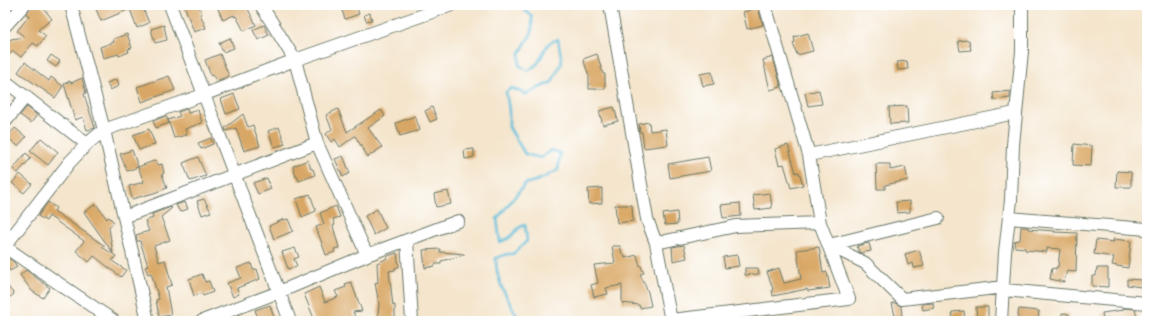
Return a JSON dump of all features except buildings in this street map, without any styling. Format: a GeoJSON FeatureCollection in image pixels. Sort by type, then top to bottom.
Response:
{"type":"FeatureCollection","features":[{"type":"Feature","properties":{"kind":"street"},"geometry":{"type":"LineString","coordinates":[[5,26],[24,5]]}},
{"type":"Feature","properties":{"kind":"street"},"geometry":{"type":"LineString","coordinates":[[71,5],[104,130],[148,321]]}},
{"type":"Feature","properties":{"kind":"street"},"geometry":{"type":"LineString","coordinates":[[170,5],[290,321]]}},
{"type":"Feature","properties":{"kind":"street"},"geometry":{"type":"LineString","coordinates":[[261,5],[295,60],[317,143],[367,255]]}},
{"type":"Feature","properties":{"kind":"street"},"geometry":{"type":"LineString","coordinates":[[114,321],[5,247],[69,163],[87,144],[104,130],[203,95],[295,60],[452,5]]}},
{"type":"Feature","properties":{"kind":"street"},"geometry":{"type":"LineString","coordinates":[[610,5],[647,219],[656,243],[671,321],[849,299],[820,223],[809,155],[765,5]]}},
{"type":"Feature","properties":{"kind":"street"},"geometry":{"type":"LineString","coordinates":[[1002,321],[1005,252],[1011,200],[1015,113],[1022,51],[1022,5]]}},
{"type":"Feature","properties":{"kind":"street"},"geometry":{"type":"LineString","coordinates":[[5,81],[87,144]]}},
{"type":"Feature","properties":{"kind":"street"},"geometry":{"type":"LineString","coordinates":[[5,122],[26,96]]}},
{"type":"Feature","properties":{"kind":"street"},"geometry":{"type":"LineString","coordinates":[[809,155],[1015,113]]}},
{"type":"Feature","properties":{"kind":"street"},"geometry":{"type":"LineString","coordinates":[[124,217],[317,143]]}},
{"type":"Feature","properties":{"kind":"street"},"geometry":{"type":"LineString","coordinates":[[829,245],[938,218]]}},
{"type":"Feature","properties":{"kind":"street"},"geometry":{"type":"LineString","coordinates":[[1009,218],[1147,229]]}},
{"type":"Feature","properties":{"kind":"street"},"geometry":{"type":"LineString","coordinates":[[202,321],[279,292],[367,255],[458,221]]}},
{"type":"Feature","properties":{"kind":"street"},"geometry":{"type":"LineString","coordinates":[[656,243],[736,226],[820,223]]}},
{"type":"Feature","properties":{"kind":"street"},"geometry":{"type":"LineString","coordinates":[[407,240],[412,321]]}},
{"type":"Feature","properties":{"kind":"street"},"geometry":{"type":"LineString","coordinates":[[829,245],[865,263],[902,299],[1004,288],[1147,303]]}},
{"type":"Feature","properties":{"kind":"waterway"},"geometry":{"type":"LineString","coordinates":[[518,5],[532,16],[532,32],[520,53],[519,65],[528,71],[538,63],[548,44],[558,39],[562,62],[552,82],[526,94],[512,88],[506,92],[509,110],[509,127],[525,154],[541,158],[551,150],[560,153],[558,170],[541,179],[525,184],[497,219],[500,242],[509,238],[520,227],[525,225],[527,241],[513,254],[507,254],[496,258],[496,266],[500,283],[520,321]]}}]}
